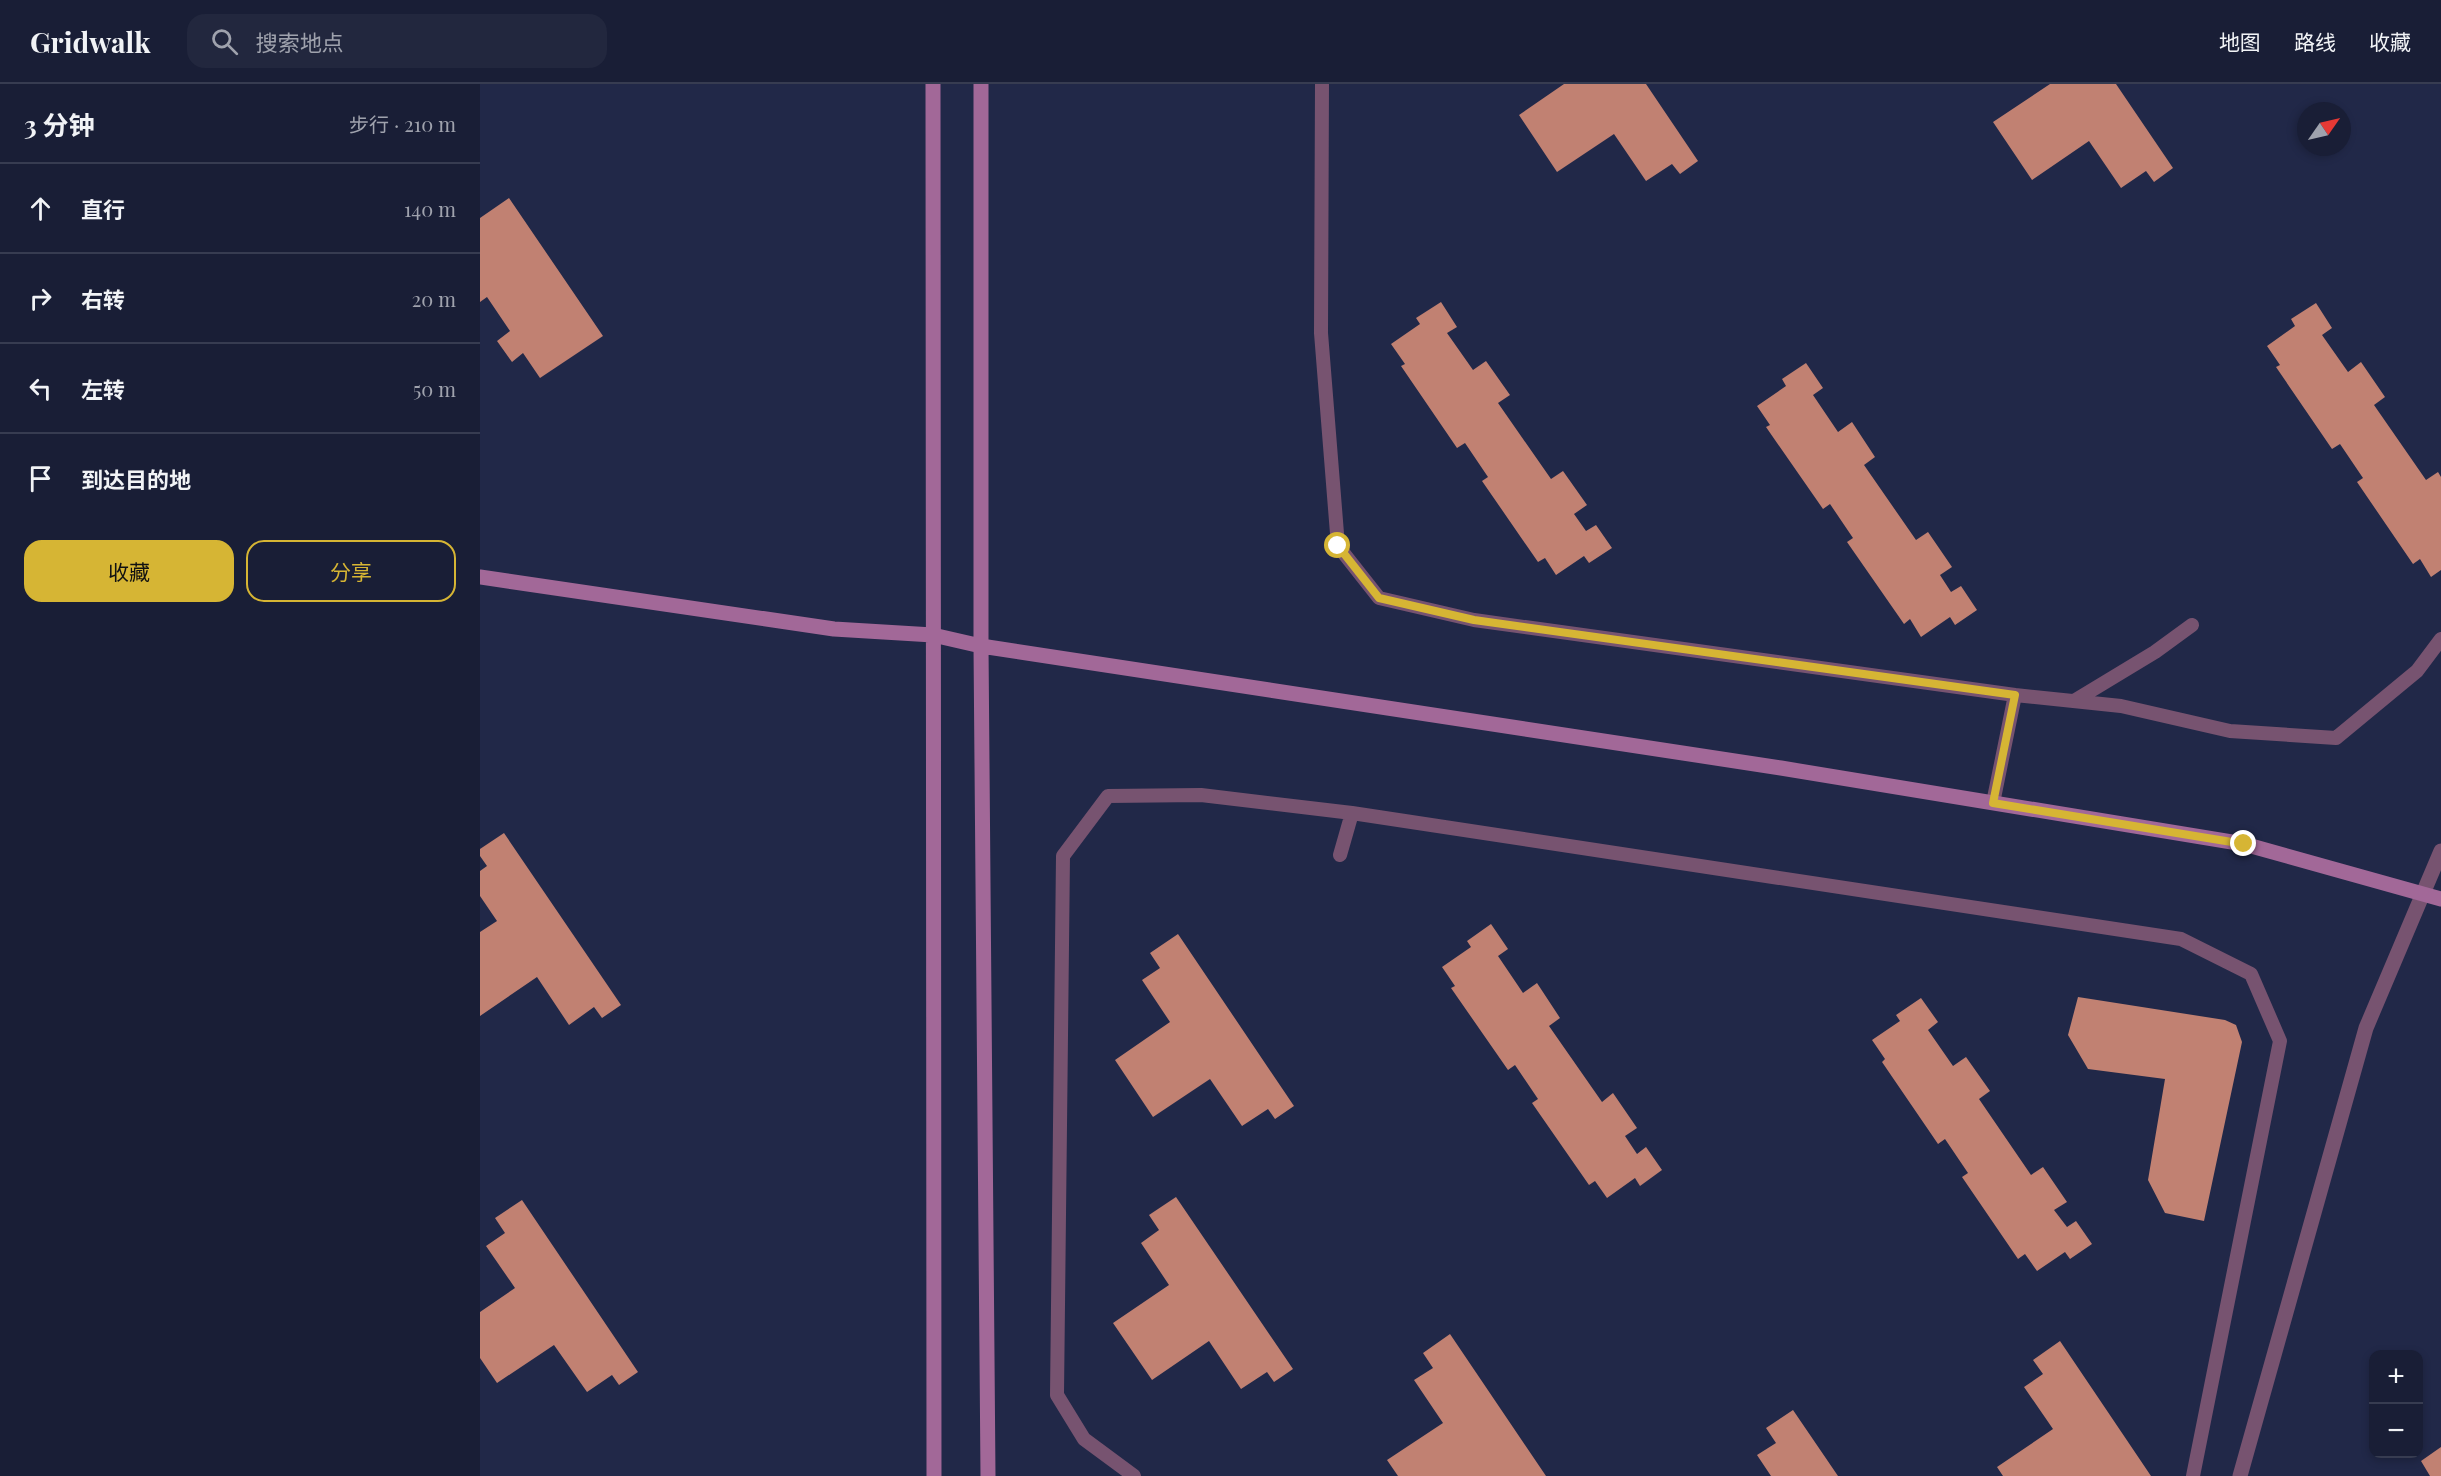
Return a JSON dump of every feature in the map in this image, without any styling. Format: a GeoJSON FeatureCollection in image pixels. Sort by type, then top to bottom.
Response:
{"type":"FeatureCollection","features":[{"type":"Feature","properties":{"kind":"street"},"geometry":{"type":"LineString","coordinates":[[933,84],[934,1476]]}},
{"type":"Feature","properties":{"kind":"street"},"geometry":{"type":"LineString","coordinates":[[981,84],[981,646],[988,1476]]}},
{"type":"Feature","properties":{"kind":"street"},"geometry":{"type":"LineString","coordinates":[[480,577],[834,629],[933,635],[981,646],[2244,844],[2441,899]]}},
{"type":"Feature","properties":{"kind":"street"},"geometry":{"type":"LineString","coordinates":[[2240,1476],[2366,1028],[2441,850]]}},
{"type":"Feature","properties":{"kind":"lane"},"geometry":{"type":"LineString","coordinates":[[1322,84],[1321,333],[1338,546],[1379,598],[1474,620],[2015,695],[2121,706],[2230,731],[2336,738],[2416,671],[2441,639]]}},
{"type":"Feature","properties":{"kind":"lane"},"geometry":{"type":"LineString","coordinates":[[2074,701],[2156,652],[2192,625]]}},
{"type":"Feature","properties":{"kind":"lane"},"geometry":{"type":"LineString","coordinates":[[1993,803],[2015,695]]}},
{"type":"Feature","properties":{"kind":"lane"},"geometry":{"type":"LineString","coordinates":[[1134,1476],[1084,1439],[1057,1395],[1063,856],[1108,796],[1201,795],[1352,813],[2181,939],[2251,974],[2280,1041],[2193,1476]]}},
{"type":"Feature","properties":{"kind":"lane"},"geometry":{"type":"LineString","coordinates":[[1340,855],[1352,813]]}},
{"type":"Feature","properties":{"kind":"building"},"geometry":{"type":"Polygon","coordinates":[[[1564,84],[1646,84],[1698,161],[1680,174],[1672,164],[1646,181],[1614,134],[1557,172],[1519,115],[1564,84]]]}},
{"type":"Feature","properties":{"kind":"building"},"geometry":{"type":"Polygon","coordinates":[[[2050,84],[2116,84],[2173,168],[2154,182],[2146,171],[2121,188],[2089,141],[2032,180],[1993,122],[2050,84]]]}},
{"type":"Feature","properties":{"kind":"building"},"geometry":{"type":"Polygon","coordinates":[[[509,198],[603,336],[540,378],[523,353],[512,362],[497,341],[510,331],[487,297],[480,302],[480,218],[509,198]]]}},
{"type":"Feature","properties":{"kind":"building"},"geometry":{"type":"Polygon","coordinates":[[[1441,302],[1457,327],[1447,333],[1473,370],[1486,361],[1510,395],[1498,403],[1551,479],[1563,471],[1587,505],[1574,514],[1586,531],[1596,525],[1612,548],[1589,563],[1584,556],[1556,575],[1545,558],[1538,562],[1482,481],[1488,477],[1465,443],[1457,448],[1401,366],[1405,364],[1391,344],[1420,324],[1416,318],[1441,302]]]}},
{"type":"Feature","properties":{"kind":"building"},"geometry":{"type":"Polygon","coordinates":[[[2316,303],[2332,328],[2322,335],[2348,372],[2361,362],[2385,397],[2374,405],[2426,480],[2438,472],[2441,477],[2441,570],[2431,577],[2420,559],[2413,564],[2357,482],[2363,478],[2340,444],[2332,449],[2276,367],[2280,365],[2267,346],[2295,326],[2291,319],[2316,303]]]}},
{"type":"Feature","properties":{"kind":"building"},"geometry":{"type":"Polygon","coordinates":[[[1806,363],[1823,388],[1813,395],[1838,432],[1852,422],[1875,457],[1864,465],[1916,540],[1928,532],[1952,567],[1940,575],[1951,592],[1961,586],[1977,610],[1955,625],[1950,617],[1921,637],[1910,619],[1904,624],[1847,542],[1853,538],[1830,504],[1823,509],[1766,427],[1770,425],[1757,406],[1786,386],[1782,379],[1806,363]]]}},
{"type":"Feature","properties":{"kind":"building"},"geometry":{"type":"Polygon","coordinates":[[[504,833],[621,1005],[602,1018],[594,1007],[569,1025],[537,977],[480,1016],[480,932],[497,921],[480,896],[480,871],[487,866],[480,856],[480,849],[504,833]]]}},
{"type":"Feature","properties":{"kind":"building"},"geometry":{"type":"Polygon","coordinates":[[[1491,924],[1508,949],[1498,956],[1523,993],[1537,983],[1560,1018],[1549,1026],[1602,1102],[1613,1093],[1637,1128],[1625,1136],[1637,1154],[1646,1147],[1662,1170],[1640,1186],[1635,1178],[1607,1198],[1595,1181],[1589,1185],[1532,1103],[1538,1099],[1515,1065],[1508,1070],[1451,988],[1455,986],[1442,967],[1471,947],[1467,941],[1491,924]]]}},
{"type":"Feature","properties":{"kind":"building"},"geometry":{"type":"Polygon","coordinates":[[[1178,934],[1294,1106],[1275,1119],[1268,1109],[1242,1126],[1210,1079],[1153,1117],[1115,1060],[1170,1022],[1142,980],[1160,968],[1150,953],[1178,934]]]}},
{"type":"Feature","properties":{"kind":"building"},"geometry":{"type":"Polygon","coordinates":[[[2078,997],[2225,1020],[2236,1025],[2242,1042],[2204,1221],[2165,1213],[2148,1180],[2165,1079],[2088,1069],[2068,1035],[2078,997]]]}},
{"type":"Feature","properties":{"kind":"building"},"geometry":{"type":"Polygon","coordinates":[[[1921,998],[1938,1022],[1928,1030],[1953,1066],[1966,1057],[1990,1091],[1979,1099],[2031,1175],[2043,1167],[2067,1202],[2054,1210],[2067,1227],[2076,1221],[2092,1244],[2070,1259],[2065,1252],[2037,1271],[2025,1254],[2018,1259],[1962,1177],[1968,1173],[1945,1139],[1938,1144],[1882,1062],[1885,1059],[1872,1040],[1900,1021],[1896,1015],[1921,998]]]}},
{"type":"Feature","properties":{"kind":"building"},"geometry":{"type":"Polygon","coordinates":[[[1176,1197],[1293,1369],[1274,1382],[1267,1372],[1241,1389],[1209,1341],[1152,1380],[1113,1323],[1169,1285],[1141,1243],[1159,1230],[1149,1215],[1176,1197]]]}},
{"type":"Feature","properties":{"kind":"building"},"geometry":{"type":"Polygon","coordinates":[[[522,1200],[638,1372],[619,1385],[612,1375],[587,1392],[554,1345],[497,1383],[480,1358],[480,1312],[515,1288],[486,1246],[505,1233],[495,1218],[522,1200]]]}},
{"type":"Feature","properties":{"kind":"building"},"geometry":{"type":"Polygon","coordinates":[[[1450,1334],[1546,1476],[1398,1476],[1387,1460],[1443,1423],[1414,1380],[1433,1368],[1423,1353],[1450,1334]]]}},
{"type":"Feature","properties":{"kind":"building"},"geometry":{"type":"Polygon","coordinates":[[[2060,1341],[2151,1476],[2003,1476],[1997,1467],[2053,1429],[2024,1387],[2043,1374],[2033,1360],[2060,1341]]]}},
{"type":"Feature","properties":{"kind":"building"},"geometry":{"type":"Polygon","coordinates":[[[1793,1410],[1838,1476],[1771,1476],[1757,1455],[1776,1443],[1766,1428],[1793,1410]]]}},
{"type":"Feature","properties":{"kind":"building"},"geometry":{"type":"Polygon","coordinates":[[[2441,1447],[2441,1476],[2430,1476],[2421,1461],[2441,1447]]]}},
{"type":"Feature","properties":{"kind":"route"},"geometry":{"type":"LineString","coordinates":[[1338,546],[1379,598],[1474,620],[2015,695],[1993,803],[2244,844]]}}]}
